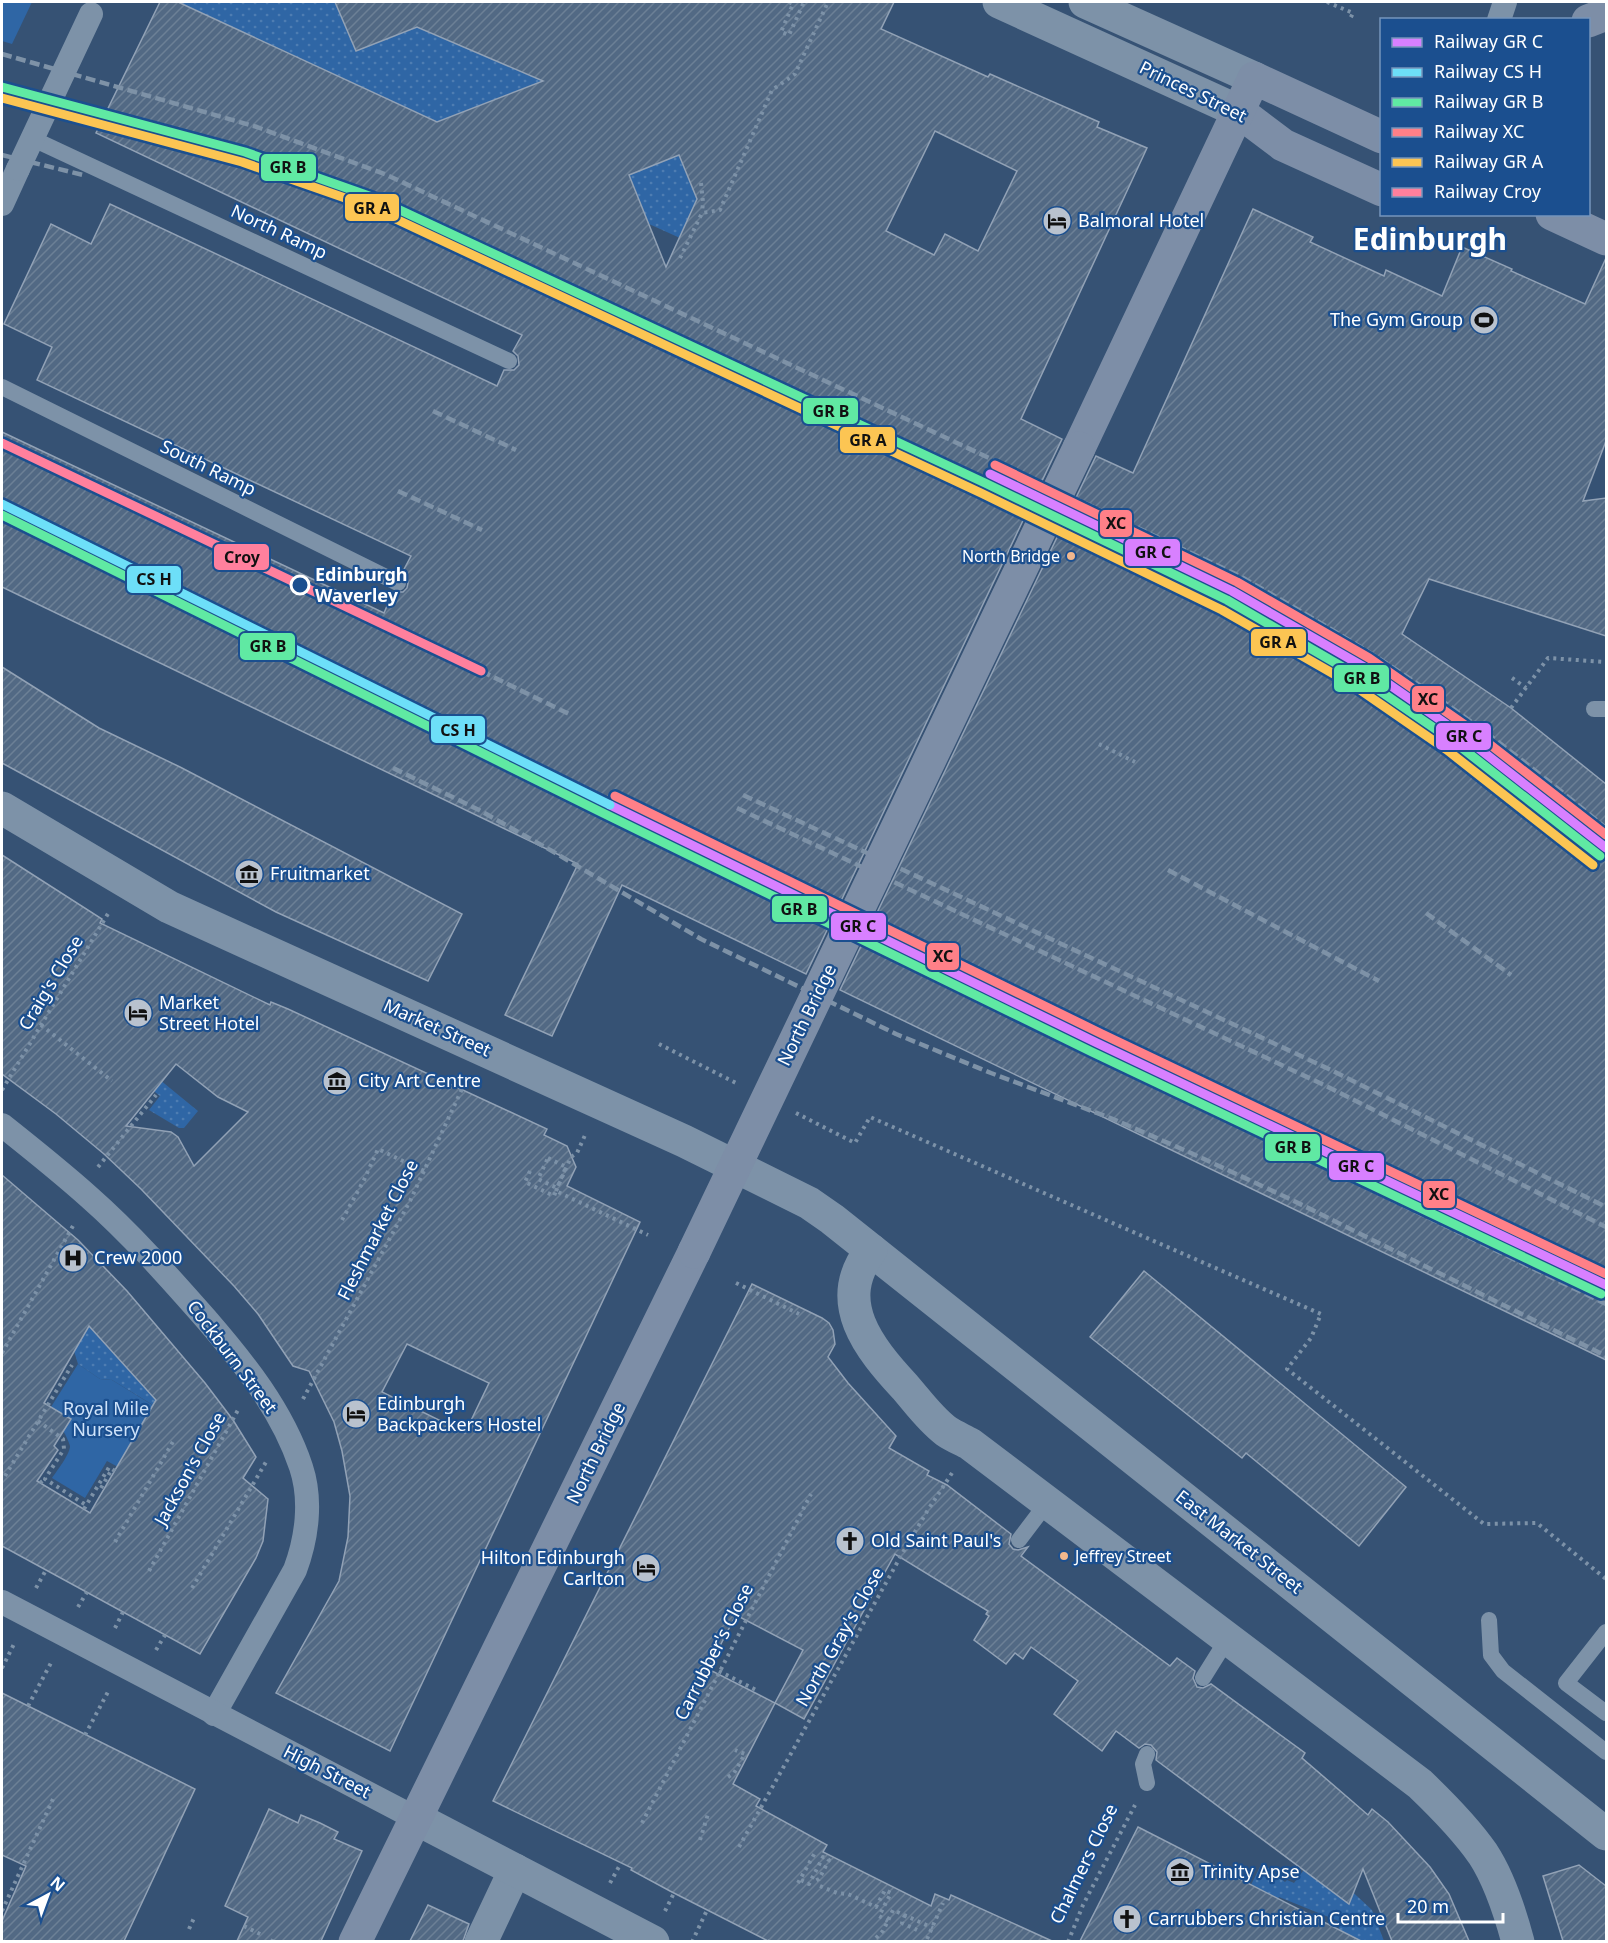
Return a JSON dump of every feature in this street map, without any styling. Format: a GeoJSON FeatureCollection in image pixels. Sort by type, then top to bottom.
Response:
{"type":"FeatureCollection","features":[{"type":"Feature","properties":{"kind":"main road"},"geometry":{"type":"LineString","coordinates":[[1590,20],[1606,14]]}},
{"type":"Feature","properties":{"kind":"main road","name":"North Bridge"},"geometry":{"type":"LineString","coordinates":[[355,1941],[694,1252],[1254,78]]}},
{"type":"Feature","properties":{"kind":"main road","name":"Princes Street"},"geometry":{"type":"LineString","coordinates":[[1254,78],[1380,136]]}},
{"type":"Feature","properties":{"kind":"main road","name":"Princes Street"},"geometry":{"type":"LineString","coordinates":[[1238,111],[1283,145],[1380,189]]}},
{"type":"Feature","properties":{"kind":"main road"},"geometry":{"type":"LineString","coordinates":[[1556,216],[1606,239]]}},
{"type":"Feature","properties":{"kind":"street","name":"Princes Street"},"geometry":{"type":"LineString","coordinates":[[999,2],[1238,111]]}},
{"type":"Feature","properties":{"kind":"street","name":"Princes Street"},"geometry":{"type":"LineString","coordinates":[[1085,2],[1254,78]]}},
{"type":"Feature","properties":{"kind":"street"},"geometry":{"type":"LineString","coordinates":[[2,204],[94,8]]}},
{"type":"Feature","properties":{"kind":"street","name":"Market Street"},"geometry":{"type":"LineString","coordinates":[[2,808],[169,908],[684,1141],[809,1203],[871,1250]]}},
{"type":"Feature","properties":{"kind":"street","name":"Cockburn Street"},"geometry":{"type":"LineString","coordinates":[[2,1125],[91,1198],[188,1298],[227,1344],[268,1399],[285,1430],[301,1468],[306,1527],[302,1551],[295,1570],[214,1714]]}},
{"type":"Feature","properties":{"kind":"street"},"geometry":{"type":"LineString","coordinates":[[871,1250],[860,1267],[854,1286],[854,1306],[867,1340],[884,1365],[935,1420],[947,1431],[970,1444],[1420,1784],[1446,1809],[1484,1856],[1498,1885],[1518,1941]]}},
{"type":"Feature","properties":{"kind":"street","name":"East Market Street"},"geometry":{"type":"LineString","coordinates":[[871,1250],[1606,1834]]}},
{"type":"Feature","properties":{"kind":"street","name":"High Street"},"geometry":{"type":"LineString","coordinates":[[2,1602],[653,1941]]}},
{"type":"Feature","properties":{"kind":"street"},"geometry":{"type":"LineString","coordinates":[[481,1941],[514,1870]]}},
{"type":"Feature","properties":{"kind":"lane","name":"North Ramp"},"geometry":{"type":"LineString","coordinates":[[33,139],[509,361]]}},
{"type":"Feature","properties":{"kind":"lane","name":"South Ramp"},"geometry":{"type":"LineString","coordinates":[[2,387],[398,583]]}},
{"type":"Feature","properties":{"kind":"lane"},"geometry":{"type":"LineString","coordinates":[[1019,1540],[1047,1503]]}},
{"type":"Feature","properties":{"kind":"lane"},"geometry":{"type":"LineString","coordinates":[[1490,1620],[1491,1655],[1503,1671],[1606,1752]]}},
{"type":"Feature","properties":{"kind":"lane"},"geometry":{"type":"LineString","coordinates":[[1606,1632],[1566,1683],[1606,1713]]}},
{"type":"Feature","properties":{"kind":"lane"},"geometry":{"type":"LineString","coordinates":[[1203,1678],[1228,1638]]}},
{"type":"Feature","properties":{"kind":"lane"},"geometry":{"type":"LineString","coordinates":[[1147,1754],[1143,1764],[1147,1783]]}},
{"type":"Feature","properties":{"kind":"path"},"geometry":{"type":"LineString","coordinates":[[789,2],[794,4],[782,32],[789,34],[804,2]]}},
{"type":"Feature","properties":{"kind":"path"},"geometry":{"type":"LineString","coordinates":[[702,213],[720,210],[772,90],[795,74],[828,2]]}},
{"type":"Feature","properties":{"kind":"path"},"geometry":{"type":"LineString","coordinates":[[1327,2],[1353,13],[1350,18]]}},
{"type":"Feature","properties":{"kind":"path"},"geometry":{"type":"LineString","coordinates":[[680,258],[702,213],[701,183]]}},
{"type":"Feature","properties":{"kind":"path"},"geometry":{"type":"LineString","coordinates":[[1511,708],[1548,658],[1606,662]]}},
{"type":"Feature","properties":{"kind":"path"},"geometry":{"type":"LineString","coordinates":[[1512,678],[1526,688]]}},
{"type":"Feature","properties":{"kind":"path"},"geometry":{"type":"LineString","coordinates":[[1099,744],[1135,762]]}},
{"type":"Feature","properties":{"kind":"path","name":"Craig's Close"},"geometry":{"type":"LineString","coordinates":[[2,1090],[104,920]]}},
{"type":"Feature","properties":{"kind":"path"},"geometry":{"type":"LineString","coordinates":[[41,1025],[112,1081]]}},
{"type":"Feature","properties":{"kind":"path"},"geometry":{"type":"LineString","coordinates":[[659,1044],[742,1086]]}},
{"type":"Feature","properties":{"kind":"path","name":"Fleshmarket Close"},"geometry":{"type":"LineString","coordinates":[[314,1381],[410,1202],[462,1089]]}},
{"type":"Feature","properties":{"kind":"path"},"geometry":{"type":"LineString","coordinates":[[109,1154],[144,1107],[156,1095]]}},
{"type":"Feature","properties":{"kind":"path"},"geometry":{"type":"LineString","coordinates":[[793,1112],[855,1143],[870,1117],[1321,1314],[1311,1338],[1287,1370],[1484,1524],[1537,1523],[1606,1580]]}},
{"type":"Feature","properties":{"kind":"path"},"geometry":{"type":"LineString","coordinates":[[342,1220],[378,1149],[424,1171]]}},
{"type":"Feature","properties":{"kind":"path"},"geometry":{"type":"LineString","coordinates":[[548,1158],[567,1166],[557,1188],[538,1179],[548,1158]]}},
{"type":"Feature","properties":{"kind":"path"},"geometry":{"type":"LineString","coordinates":[[530,1172],[525,1182],[554,1196],[567,1166]]}},
{"type":"Feature","properties":{"kind":"path"},"geometry":{"type":"LineString","coordinates":[[556,1191],[648,1235]]}},
{"type":"Feature","properties":{"kind":"path"},"geometry":{"type":"LineString","coordinates":[[2,1353],[68,1232]]}},
{"type":"Feature","properties":{"kind":"path"},"geometry":{"type":"LineString","coordinates":[[736,1283],[798,1314]]}},
{"type":"Feature","properties":{"kind":"path"},"geometry":{"type":"LineString","coordinates":[[5,1476],[72,1365]]}},
{"type":"Feature","properties":{"kind":"path","name":"Jackson's Close"},"geometry":{"type":"LineString","coordinates":[[149,1571],[255,1380]]}},
{"type":"Feature","properties":{"kind":"path"},"geometry":{"type":"LineString","coordinates":[[38,1422],[63,1439],[64,1449],[40,1483]]}},
{"type":"Feature","properties":{"kind":"path"},"geometry":{"type":"LineString","coordinates":[[192,1588],[285,1430]]}},
{"type":"Feature","properties":{"kind":"path"},"geometry":{"type":"LineString","coordinates":[[115,1542],[174,1440]]}},
{"type":"Feature","properties":{"kind":"path","name":"North Gray's Close"},"geometry":{"type":"LineString","coordinates":[[739,1847],[911,1538],[970,1444]]}},
{"type":"Feature","properties":{"kind":"path"},"geometry":{"type":"LineString","coordinates":[[45,1479],[85,1507],[111,1464]]}},
{"type":"Feature","properties":{"kind":"path"},"geometry":{"type":"LineString","coordinates":[[101,1488],[112,1469],[115,1471]]}},
{"type":"Feature","properties":{"kind":"path","name":"Carrubber's Close"},"geometry":{"type":"LineString","coordinates":[[642,1823],[811,1494]]}},
{"type":"Feature","properties":{"kind":"path"},"geometry":{"type":"LineString","coordinates":[[28,1706],[66,1636]]}},
{"type":"Feature","properties":{"kind":"path"},"geometry":{"type":"LineString","coordinates":[[86,1735],[132,1670]]}},
{"type":"Feature","properties":{"kind":"path"},"geometry":{"type":"LineString","coordinates":[[719,1671],[758,1691]]}},
{"type":"Feature","properties":{"kind":"path"},"geometry":{"type":"LineString","coordinates":[[728,1777],[734,1773],[745,1754],[735,1750]]}},
{"type":"Feature","properties":{"kind":"path"},"geometry":{"type":"LineString","coordinates":[[2,1911],[53,1799]]}},
{"type":"Feature","properties":{"kind":"path","name":"Chalmers Close"},"geometry":{"type":"LineString","coordinates":[[1068,1941],[1083,1905],[1135,1804]]}},
{"type":"Feature","properties":{"kind":"path"},"geometry":{"type":"LineString","coordinates":[[700,1840],[708,1814]]}},
{"type":"Feature","properties":{"kind":"path"},"geometry":{"type":"LineString","coordinates":[[815,1881],[819,1879],[829,1860],[823,1857],[809,1884],[799,1882],[816,1851]]}},
{"type":"Feature","properties":{"kind":"path"},"geometry":{"type":"LineString","coordinates":[[820,1886],[837,1893],[848,1894],[876,1907],[885,1890],[891,1893],[879,1916],[888,1921]]}},
{"type":"Feature","properties":{"kind":"path"},"geometry":{"type":"LineString","coordinates":[[927,1939],[944,1903]]}},
{"type":"Feature","properties":{"kind":"path"},"geometry":{"type":"LineString","coordinates":[[692,1941],[708,1908]]}},
{"type":"Feature","properties":{"kind":"path"},"geometry":{"type":"LineString","coordinates":[[876,1938],[893,1910],[933,1928]]}},
{"type":"Feature","properties":{"kind":"path"},"geometry":{"type":"LineString","coordinates":[[905,1915],[902,1923],[916,1930]]}},
{"type":"Feature","properties":{"kind":"path"},"geometry":{"type":"LineString","coordinates":[[189,1929],[194,1918]]}},
{"type":"Feature","properties":{"kind":"path"},"geometry":{"type":"LineString","coordinates":[[244,1926],[262,1935],[261,1938]]}},
{"type":"Feature","properties":{"kind":"path"},"geometry":{"type":"LineString","coordinates":[[272,1941],[273,1939],[277,1941]]}},
{"type":"Feature","properties":{"kind":"green space"},"geometry":{"type":"Polygon","coordinates":[[[2,2],[32,2],[12,44],[2,41],[2,2]]]}},
{"type":"Feature","properties":{"kind":"green space"},"geometry":{"type":"Polygon","coordinates":[[[178,2],[335,2],[356,51],[417,27],[543,81],[437,122],[178,2]]]}},
{"type":"Feature","properties":{"kind":"green space"},"geometry":{"type":"Polygon","coordinates":[[[679,155],[697,199],[680,238],[649,224],[629,175],[679,155]]]}},
{"type":"Feature","properties":{"kind":"green space"},"geometry":{"type":"Polygon","coordinates":[[[132,1057],[198,1111],[184,1128],[179,1128],[149,1110],[160,1096],[124,1067],[132,1057]]]}},
{"type":"Feature","properties":{"kind":"green space"},"geometry":{"type":"Polygon","coordinates":[[[84,1321],[135,1377],[159,1396],[153,1405],[112,1380],[100,1379],[78,1364],[74,1351],[84,1321]]]}},
{"type":"Feature","properties":{"kind":"green space","name":"Royal Mile Nursery"},"geometry":{"type":"Polygon","coordinates":[[[78,1364],[100,1379],[112,1380],[154,1406],[118,1467],[107,1461],[85,1498],[52,1478],[65,1458],[70,1445],[51,1407],[78,1364]]]}},
{"type":"Feature","properties":{"kind":"green space"},"geometry":{"type":"Polygon","coordinates":[[[1262,1863],[1285,1882],[1287,1880],[1294,1883],[1309,1863],[1329,1870],[1372,1910],[1384,1941],[1334,1941],[1341,1922],[1279,1897],[1258,1940],[1230,1926],[1262,1863]]]}},
{"type":"Feature","properties":{"kind":"building"},"geometry":{"type":"Polygon","coordinates":[[[160,2],[178,2],[437,122],[543,81],[417,27],[356,51],[335,2],[894,2],[881,29],[988,77],[990,74],[1099,122],[1097,127],[1147,148],[1021,419],[1062,439],[806,974],[622,885],[552,1036],[505,1015],[578,864],[2,587],[2,432],[384,613],[393,592],[403,592],[408,583],[402,573],[411,556],[37,380],[52,347],[4,324],[51,224],[91,244],[110,204],[497,386],[504,370],[514,370],[519,365],[518,356],[513,351],[522,335],[96,133],[160,2]],[[935,131],[886,231],[934,255],[945,234],[978,251],[1017,171],[935,131]],[[679,155],[629,175],[666,267],[697,199],[679,155]]]}},
{"type":"Feature","properties":{"kind":"building"},"geometry":{"type":"Polygon","coordinates":[[[1253,209],[1313,237],[1310,242],[1384,276],[1386,270],[1442,296],[1462,247],[1585,304],[1606,258],[1606,441],[1583,501],[1606,498],[1606,636],[1429,579],[1402,634],[1511,708],[1606,784],[1606,1360],[840,990],[1096,456],[1133,473],[1253,209]]]}},
{"type":"Feature","properties":{"kind":"building","name":"Fruitmarket"},"geometry":{"type":"Polygon","coordinates":[[[2,667],[99,728],[180,767],[462,914],[428,981],[276,912],[2,763],[2,667]]]}},
{"type":"Feature","properties":{"kind":"building"},"geometry":{"type":"Polygon","coordinates":[[[2,855],[102,919],[100,923],[270,1005],[271,1002],[288,1009],[547,1129],[544,1135],[567,1146],[576,1167],[567,1186],[640,1222],[390,1751],[276,1693],[339,1581],[348,1537],[350,1496],[342,1451],[334,1422],[309,1371],[293,1366],[258,1314],[234,1286],[141,1189],[56,1114],[2,1074],[2,855]],[[176,1064],[126,1126],[171,1132],[178,1137],[194,1166],[248,1112],[218,1097],[176,1064]],[[407,1344],[382,1392],[465,1433],[489,1383],[407,1344]]]}},
{"type":"Feature","properties":{"kind":"building"},"geometry":{"type":"Polygon","coordinates":[[[2,1175],[78,1240],[127,1291],[205,1383],[233,1420],[256,1457],[243,1478],[268,1499],[263,1541],[256,1558],[200,1654],[2,1546],[2,1175]],[[89,1326],[44,1403],[71,1419],[54,1446],[58,1450],[37,1481],[90,1513],[156,1400],[89,1326]]]}},
{"type":"Feature","properties":{"kind":"building"},"geometry":{"type":"Polygon","coordinates":[[[1144,1271],[1406,1487],[1359,1546],[1246,1453],[1242,1458],[1090,1337],[1144,1271]]]}},
{"type":"Feature","properties":{"kind":"building"},"geometry":{"type":"Polygon","coordinates":[[[752,1284],[829,1323],[833,1330],[835,1344],[828,1357],[848,1383],[896,1436],[889,1448],[929,1471],[927,1475],[947,1485],[1011,1534],[1009,1544],[1013,1549],[1028,1547],[1021,1556],[1170,1666],[1177,1658],[1195,1671],[1193,1678],[1197,1687],[1203,1688],[1211,1684],[1305,1753],[1302,1758],[1368,1815],[1372,1809],[1388,1822],[1430,1867],[1449,1894],[1469,1941],[1392,1941],[1363,1869],[1349,1904],[1156,1760],[1157,1752],[1151,1745],[1145,1744],[1139,1748],[1116,1731],[1102,1751],[1054,1714],[1078,1681],[1031,1647],[1023,1659],[1015,1653],[1006,1664],[974,1640],[989,1616],[986,1614],[988,1611],[895,1554],[804,1719],[775,1703],[733,1784],[760,1799],[756,1806],[827,1845],[823,1852],[931,1906],[935,1894],[949,1900],[951,1895],[1052,1941],[768,1941],[670,1891],[631,1870],[632,1868],[493,1801],[752,1284]],[[736,1615],[708,1669],[775,1703],[803,1650],[736,1615]]]}},
{"type":"Feature","properties":{"kind":"building"},"geometry":{"type":"Polygon","coordinates":[[[2,1693],[195,1789],[124,1941],[2,1941],[2,1921],[26,1866],[2,1855],[2,1693]]]}},
{"type":"Feature","properties":{"kind":"building"},"geometry":{"type":"Polygon","coordinates":[[[269,1809],[298,1823],[301,1815],[320,1823],[338,1832],[334,1839],[362,1851],[321,1941],[237,1941],[248,1917],[225,1906],[269,1809]]]}},
{"type":"Feature","properties":{"kind":"building"},"geometry":{"type":"Polygon","coordinates":[[[1138,1827],[1361,1941],[1080,1941],[1138,1827]]]}},
{"type":"Feature","properties":{"kind":"building"},"geometry":{"type":"Polygon","coordinates":[[[1579,1865],[1606,1886],[1606,1941],[1563,1941],[1543,1876],[1579,1865]]]}},
{"type":"Feature","properties":{"kind":"building"},"geometry":{"type":"Polygon","coordinates":[[[428,1905],[469,1924],[463,1941],[410,1941],[428,1905]]]}},
{"type":"Feature","properties":{"kind":"railway"},"geometry":{"type":"LineString","coordinates":[[2,54],[257,127],[387,175],[1240,576],[1351,641],[1429,692],[1519,758],[1606,828]]}},
{"type":"Feature","properties":{"kind":"railway"},"geometry":{"type":"LineString","coordinates":[[2,155],[83,175]]}},
{"type":"Feature","properties":{"kind":"railway"},"geometry":{"type":"LineString","coordinates":[[433,411],[516,450]]}},
{"type":"Feature","properties":{"kind":"railway"},"geometry":{"type":"LineString","coordinates":[[398,491],[482,530]]}},
{"type":"Feature","properties":{"kind":"railway"},"geometry":{"type":"LineString","coordinates":[[481,671],[571,715]]}},
{"type":"Feature","properties":{"kind":"railway"},"geometry":{"type":"LineString","coordinates":[[393,768],[479,810],[701,939],[896,1034],[1113,1119],[1191,1153],[1290,1199],[1606,1356]]}},
{"type":"Feature","properties":{"kind":"railway"},"geometry":{"type":"LineString","coordinates":[[743,795],[1333,1071],[1606,1207]]}},
{"type":"Feature","properties":{"kind":"railway"},"geometry":{"type":"LineString","coordinates":[[737,808],[1326,1086],[1606,1227]]}},
{"type":"Feature","properties":{"kind":"railway"},"geometry":{"type":"LineString","coordinates":[[1168,870],[1379,981]]}},
{"type":"Feature","properties":{"kind":"railway"},"geometry":{"type":"LineString","coordinates":[[1426,913],[1511,975]]}},
{"type":"Feature","properties":{"kind":"railway"},"geometry":{"type":"LineString","coordinates":[[907,964],[1606,1304]]}},
{"type":"Feature","properties":{"kind":"transit line"},"geometry":{"type":"LineString","coordinates":[[2,87],[245,152],[372,197],[985,483],[1227,600],[1358,676],[1453,741],[1600,856]]}},
{"type":"Feature","properties":{"kind":"transit line"},"geometry":{"type":"LineString","coordinates":[[2,98],[242,162],[368,206],[981,493],[1222,610],[1353,685],[1447,750],[1593,865]]}},
{"type":"Feature","properties":{"kind":"transit line"},"geometry":{"type":"LineString","coordinates":[[990,474],[1232,591],[1364,667],[1459,733],[1606,848]]}},
{"type":"Feature","properties":{"kind":"transit line"},"geometry":{"type":"LineString","coordinates":[[2,504],[610,805]]}},
{"type":"Feature","properties":{"kind":"transit line"},"geometry":{"type":"LineString","coordinates":[[2,515],[1092,1052],[1601,1294]]}},
{"type":"Feature","properties":{"kind":"transit line"},"geometry":{"type":"LineString","coordinates":[[610,805],[1097,1043],[1606,1285]]}},
{"type":"Feature","properties":{"kind":"rail line","name":"Croy"},"geometry":{"type":"LineString","coordinates":[[2,443],[481,671]]}},
{"type":"Feature","properties":{"kind":"rail line","name":"XC"},"geometry":{"type":"LineString","coordinates":[[995,465],[1237,582],[1369,658],[1465,725],[1606,835]]}},
{"type":"Feature","properties":{"kind":"rail line","name":"XC"},"geometry":{"type":"LineString","coordinates":[[615,796],[1102,1034],[1606,1274]]}},
{"type":"Feature","properties":{"kind":"place","name":"Balmoral Hotel"},"geometry":{"type":"Point","coordinates":[1057,221]}},
{"type":"Feature","properties":{"kind":"place","name":"The Gym Group"},"geometry":{"type":"Point","coordinates":[1484,320]}},
{"type":"Feature","properties":{"kind":"place","name":"North Bridge"},"geometry":{"type":"Point","coordinates":[1071,556]}},
{"type":"Feature","properties":{"kind":"place","name":"Edinburgh Waverley"},"geometry":{"type":"Point","coordinates":[300,585]}},
{"type":"Feature","properties":{"kind":"place","name":"Fruitmarket"},"geometry":{"type":"Point","coordinates":[249,874]}},
{"type":"Feature","properties":{"kind":"place","name":"Market Street Hotel"},"geometry":{"type":"Point","coordinates":[138,1013]}},
{"type":"Feature","properties":{"kind":"place","name":"City Art Centre"},"geometry":{"type":"Point","coordinates":[337,1081]}},
{"type":"Feature","properties":{"kind":"place","name":"Crew 2000"},"geometry":{"type":"Point","coordinates":[73,1258]}},
{"type":"Feature","properties":{"kind":"place","name":"Edinburgh Backpackers Hostel"},"geometry":{"type":"Point","coordinates":[356,1414]}},
{"type":"Feature","properties":{"kind":"place","name":"Old Saint Paul's"},"geometry":{"type":"Point","coordinates":[850,1541]}},
{"type":"Feature","properties":{"kind":"place","name":"Jeffrey Street"},"geometry":{"type":"Point","coordinates":[1064,1556]}},
{"type":"Feature","properties":{"kind":"place","name":"Hilton Edinburgh Carlton"},"geometry":{"type":"Point","coordinates":[646,1568]}},
{"type":"Feature","properties":{"kind":"place","name":"Trinity Apse"},"geometry":{"type":"Point","coordinates":[1180,1872]}},
{"type":"Feature","properties":{"kind":"place","name":"Carrubbers Christian Centre"},"geometry":{"type":"Point","coordinates":[1127,1919]}},
{"type":"Feature","properties":{"kind":"district","name":"Edinburgh"},"geometry":{"type":"Point","coordinates":[1430,240]}}]}
